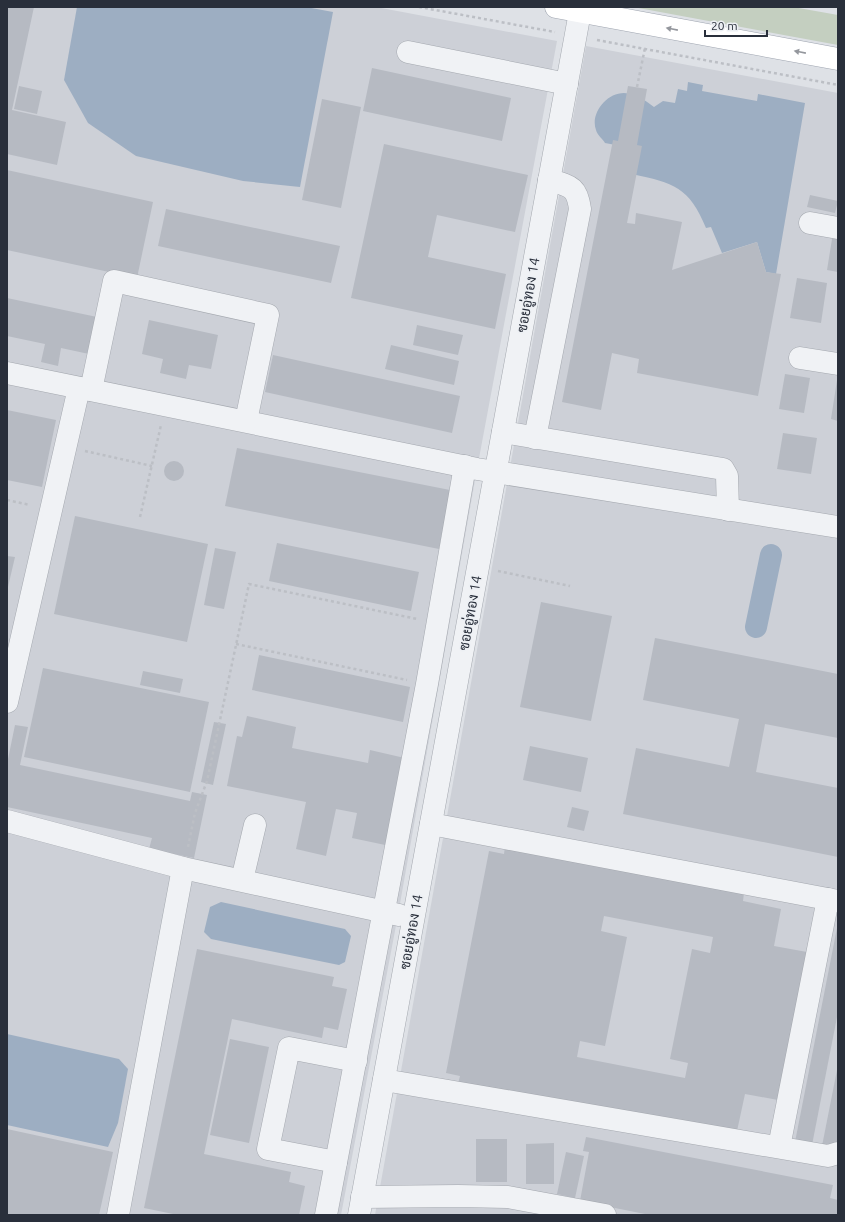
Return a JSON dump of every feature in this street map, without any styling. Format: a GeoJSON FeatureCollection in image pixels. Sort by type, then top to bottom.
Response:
{"type":"FeatureCollection","features":[{"type":"Feature","properties":{"kind":"main road"},"geometry":{"type":"LineString","coordinates":[[556,7],[838,60]]}},
{"type":"Feature","properties":{"kind":"street","name":"ซอยอู่ทอง 14"},"geometry":{"type":"LineString","coordinates":[[360,1206],[580,12]]}},
{"type":"Feature","properties":{"kind":"street"},"geometry":{"type":"LineString","coordinates":[[408,52],[567,84]]}},
{"type":"Feature","properties":{"kind":"street"},"geometry":{"type":"LineString","coordinates":[[535,438],[580,209],[579,195],[571,186],[549,180]]}},
{"type":"Feature","properties":{"kind":"street"},"geometry":{"type":"LineString","coordinates":[[810,222],[838,228]]}},
{"type":"Feature","properties":{"kind":"street"},"geometry":{"type":"LineString","coordinates":[[7,702],[65,447],[85,389],[114,281],[268,315],[246,421]]}},
{"type":"Feature","properties":{"kind":"street"},"geometry":{"type":"LineString","coordinates":[[800,358],[838,364]]}},
{"type":"Feature","properties":{"kind":"street"},"geometry":{"type":"LineString","coordinates":[[7,373],[465,466],[838,527]]}},
{"type":"Feature","properties":{"kind":"street"},"geometry":{"type":"LineString","coordinates":[[503,432],[723,469],[727,476],[728,510]]}},
{"type":"Feature","properties":{"kind":"street"},"geometry":{"type":"LineString","coordinates":[[326,1215],[427,684],[465,466]]}},
{"type":"Feature","properties":{"kind":"street"},"geometry":{"type":"LineString","coordinates":[[7,821],[183,868],[384,912],[414,917]]}},
{"type":"Feature","properties":{"kind":"street"},"geometry":{"type":"LineString","coordinates":[[431,824],[833,900],[779,1147]]}},
{"type":"Feature","properties":{"kind":"street"},"geometry":{"type":"LineString","coordinates":[[242,880],[255,825]]}},
{"type":"Feature","properties":{"kind":"street"},"geometry":{"type":"LineString","coordinates":[[118,1215],[183,868]]}},
{"type":"Feature","properties":{"kind":"street"},"geometry":{"type":"LineString","coordinates":[[336,1162],[268,1149],[289,1048],[356,1061]]}},
{"type":"Feature","properties":{"kind":"street"},"geometry":{"type":"LineString","coordinates":[[384,1080],[828,1156],[838,1154]]}},
{"type":"Feature","properties":{"kind":"street"},"geometry":{"type":"LineString","coordinates":[[360,1206],[458,1196],[508,1197],[605,1215]]}},
{"type":"Feature","properties":{"kind":"path"},"geometry":{"type":"LineString","coordinates":[[420,7],[838,85]]}},
{"type":"Feature","properties":{"kind":"path"},"geometry":{"type":"LineString","coordinates":[[637,87],[649,24]]}},
{"type":"Feature","properties":{"kind":"path"},"geometry":{"type":"LineString","coordinates":[[140,517],[166,405]]}},
{"type":"Feature","properties":{"kind":"path"},"geometry":{"type":"LineString","coordinates":[[65,447],[152,466]]}},
{"type":"Feature","properties":{"kind":"path"},"geometry":{"type":"LineString","coordinates":[[478,567],[570,586]]}},
{"type":"Feature","properties":{"kind":"path"},"geometry":{"type":"LineString","coordinates":[[183,868],[195,813],[207,781],[249,584],[437,624]]}},
{"type":"Feature","properties":{"kind":"path"},"geometry":{"type":"LineString","coordinates":[[236,644],[427,684]]}},
{"type":"Feature","properties":{"kind":"shaded area"},"geometry":{"type":"Polygon","coordinates":[[[7,7],[376,7],[557,41],[477,469],[398,915],[341,1215],[7,1215],[7,7]]]}},
{"type":"Feature","properties":{"kind":"shaded area"},"geometry":{"type":"Polygon","coordinates":[[[586,46],[838,93],[838,1215],[375,1215],[586,46]]]}},
{"type":"Feature","properties":{"kind":"green space"},"geometry":{"type":"Polygon","coordinates":[[[633,7],[793,7],[838,15],[838,45],[633,7]]]}},
{"type":"Feature","properties":{"kind":"water"},"geometry":{"type":"Polygon","coordinates":[[[77,7],[306,7],[333,12],[300,187],[243,181],[136,156],[88,123],[64,80],[77,7]]]}},
{"type":"Feature","properties":{"kind":"water"},"geometry":{"type":"Polygon","coordinates":[[[688,82],[703,85],[702,91],[757,101],[758,94],[805,103],[776,274],[766,272],[757,242],[722,253],[711,227],[706,228],[700,214],[686,195],[669,184],[659,180],[632,174],[637,149],[605,143],[597,132],[595,117],[597,111],[606,100],[611,97],[624,93],[640,98],[654,107],[663,101],[675,103],[678,89],[687,91],[688,82]]]}},
{"type":"Feature","properties":{"kind":"water"},"geometry":{"type":"Polygon","coordinates":[[[221,902],[345,929],[351,936],[345,962],[339,965],[211,939],[204,932],[210,907],[221,902]]]}},
{"type":"Feature","properties":{"kind":"water"},"geometry":{"type":"Polygon","coordinates":[[[7,1034],[119,1059],[128,1069],[118,1123],[108,1147],[7,1125],[7,1034]]]}},
{"type":"Feature","properties":{"kind":"building"},"geometry":{"type":"Polygon","coordinates":[[[7,7],[34,7],[12,110],[66,122],[57,165],[7,154],[7,7]]]}},
{"type":"Feature","properties":{"kind":"building"},"geometry":{"type":"Polygon","coordinates":[[[372,68],[511,98],[502,141],[363,111],[372,68]]]}},
{"type":"Feature","properties":{"kind":"building"},"geometry":{"type":"Polygon","coordinates":[[[19,86],[42,91],[37,114],[14,109],[19,86]]]}},
{"type":"Feature","properties":{"kind":"building"},"geometry":{"type":"Polygon","coordinates":[[[628,86],[647,89],[637,145],[642,146],[627,223],[635,224],[636,213],[682,222],[672,270],[757,242],[766,272],[781,274],[758,396],[637,373],[639,359],[612,353],[601,410],[562,402],[613,140],[618,141],[628,86]]]}},
{"type":"Feature","properties":{"kind":"building"},"geometry":{"type":"Polygon","coordinates":[[[322,99],[361,107],[341,208],[302,200],[322,99]]]}},
{"type":"Feature","properties":{"kind":"building"},"geometry":{"type":"Polygon","coordinates":[[[384,144],[528,175],[515,232],[437,215],[428,257],[506,274],[495,329],[351,298],[384,144]]]}},
{"type":"Feature","properties":{"kind":"building"},"geometry":{"type":"Polygon","coordinates":[[[7,170],[153,202],[137,278],[7,250],[7,170]]]}},
{"type":"Feature","properties":{"kind":"building"},"geometry":{"type":"Polygon","coordinates":[[[810,195],[838,201],[835,213],[807,207],[810,195]]]}},
{"type":"Feature","properties":{"kind":"building"},"geometry":{"type":"Polygon","coordinates":[[[166,209],[340,246],[331,283],[158,246],[166,209]]]}},
{"type":"Feature","properties":{"kind":"building"},"geometry":{"type":"Polygon","coordinates":[[[833,233],[838,234],[838,272],[827,270],[833,233]]]}},
{"type":"Feature","properties":{"kind":"building"},"geometry":{"type":"Polygon","coordinates":[[[797,278],[827,283],[821,323],[790,318],[797,278]]]}},
{"type":"Feature","properties":{"kind":"building"},"geometry":{"type":"Polygon","coordinates":[[[7,298],[97,317],[89,354],[61,348],[58,366],[41,362],[45,344],[7,336],[7,298]]]}},
{"type":"Feature","properties":{"kind":"building"},"geometry":{"type":"Polygon","coordinates":[[[149,320],[218,335],[211,369],[189,365],[186,379],[160,373],[163,359],[142,354],[149,320]]]}},
{"type":"Feature","properties":{"kind":"building"},"geometry":{"type":"Polygon","coordinates":[[[417,325],[463,335],[458,355],[413,345],[417,325]]]}},
{"type":"Feature","properties":{"kind":"building"},"geometry":{"type":"Polygon","coordinates":[[[391,345],[459,361],[454,385],[385,369],[391,345]]]}},
{"type":"Feature","properties":{"kind":"building"},"geometry":{"type":"Polygon","coordinates":[[[273,355],[460,396],[452,433],[265,392],[273,355]]]}},
{"type":"Feature","properties":{"kind":"building"},"geometry":{"type":"Polygon","coordinates":[[[785,374],[810,378],[804,413],[779,409],[785,374]]]}},
{"type":"Feature","properties":{"kind":"building"},"geometry":{"type":"Polygon","coordinates":[[[838,380],[838,421],[831,419],[838,380]]]}},
{"type":"Feature","properties":{"kind":"building"},"geometry":{"type":"Polygon","coordinates":[[[7,410],[56,420],[42,487],[7,480],[7,410]]]}},
{"type":"Feature","properties":{"kind":"building"},"geometry":{"type":"Polygon","coordinates":[[[783,433],[817,438],[811,474],[777,469],[783,433]]]}},
{"type":"Feature","properties":{"kind":"building"},"geometry":{"type":"Polygon","coordinates":[[[237,448],[450,490],[439,549],[225,506],[237,448]]]}},
{"type":"Feature","properties":{"kind":"building"},"geometry":{"type":"Polygon","coordinates":[[[174,461],[181,464],[184,471],[181,478],[174,481],[167,478],[164,471],[167,464],[174,461]]]}},
{"type":"Feature","properties":{"kind":"building"},"geometry":{"type":"Polygon","coordinates":[[[75,516],[208,544],[187,642],[54,614],[75,516]]]}},
{"type":"Feature","properties":{"kind":"building"},"geometry":{"type":"Polygon","coordinates":[[[277,543],[419,572],[411,611],[269,581],[277,543]]]}},
{"type":"Feature","properties":{"kind":"building"},"geometry":{"type":"Polygon","coordinates":[[[215,548],[236,552],[224,609],[204,605],[215,548]]]}},
{"type":"Feature","properties":{"kind":"building"},"geometry":{"type":"Polygon","coordinates":[[[7,556],[15,557],[8,587],[7,587],[7,556]]]}},
{"type":"Feature","properties":{"kind":"building"},"geometry":{"type":"Polygon","coordinates":[[[541,602],[612,616],[591,721],[520,707],[541,602]]]}},
{"type":"Feature","properties":{"kind":"building"},"geometry":{"type":"Polygon","coordinates":[[[655,638],[838,674],[838,738],[765,724],[756,772],[838,788],[838,857],[623,814],[636,748],[729,767],[739,719],[643,700],[655,638]]]}},
{"type":"Feature","properties":{"kind":"building"},"geometry":{"type":"Polygon","coordinates":[[[259,655],[410,687],[403,722],[252,690],[259,655]]]}},
{"type":"Feature","properties":{"kind":"building"},"geometry":{"type":"Polygon","coordinates":[[[43,668],[209,702],[190,792],[24,757],[43,668]]]}},
{"type":"Feature","properties":{"kind":"building"},"geometry":{"type":"Polygon","coordinates":[[[143,671],[183,679],[180,693],[140,685],[143,671]]]}},
{"type":"Feature","properties":{"kind":"building"},"geometry":{"type":"Polygon","coordinates":[[[247,716],[296,727],[292,748],[368,763],[370,750],[409,759],[390,846],[352,838],[357,813],[336,809],[326,856],[296,849],[306,802],[227,786],[237,736],[242,737],[247,716]]]}},
{"type":"Feature","properties":{"kind":"building"},"geometry":{"type":"Polygon","coordinates":[[[214,722],[226,724],[213,785],[201,782],[214,722]]]}},
{"type":"Feature","properties":{"kind":"building"},"geometry":{"type":"Polygon","coordinates":[[[15,725],[28,727],[20,765],[190,801],[192,792],[207,795],[194,858],[149,849],[152,838],[7,807],[7,764],[15,725]]]}},
{"type":"Feature","properties":{"kind":"building"},"geometry":{"type":"Polygon","coordinates":[[[530,746],[588,758],[581,792],[523,780],[530,746]]]}},
{"type":"Feature","properties":{"kind":"building"},"geometry":{"type":"Polygon","coordinates":[[[572,807],[589,811],[584,831],[567,827],[572,807]]]}},
{"type":"Feature","properties":{"kind":"building"},"geometry":{"type":"Polygon","coordinates":[[[505,846],[744,893],[743,901],[781,909],[774,946],[807,952],[778,1100],[745,1094],[737,1131],[458,1084],[460,1076],[446,1073],[489,851],[504,854],[505,846]],[[604,916],[601,931],[627,937],[605,1046],[580,1041],[577,1057],[685,1078],[688,1063],[670,1059],[692,949],[710,953],[713,937],[604,916]]]}},
{"type":"Feature","properties":{"kind":"building"},"geometry":{"type":"Polygon","coordinates":[[[837,928],[838,1012],[812,1145],[795,1142],[837,928]]]}},
{"type":"Feature","properties":{"kind":"building"},"geometry":{"type":"Polygon","coordinates":[[[197,949],[334,977],[332,986],[347,989],[338,1030],[324,1027],[322,1038],[232,1019],[204,1154],[291,1172],[289,1182],[305,1186],[299,1215],[178,1215],[144,1208],[197,949]]]}},
{"type":"Feature","properties":{"kind":"building"},"geometry":{"type":"Polygon","coordinates":[[[230,1039],[269,1047],[249,1143],[210,1135],[230,1039]]]}},
{"type":"Feature","properties":{"kind":"building"},"geometry":{"type":"Polygon","coordinates":[[[838,1070],[838,1149],[822,1146],[838,1070]]]}},
{"type":"Feature","properties":{"kind":"building"},"geometry":{"type":"Polygon","coordinates":[[[7,1129],[113,1152],[99,1215],[7,1215],[7,1129]]]}},
{"type":"Feature","properties":{"kind":"building"},"geometry":{"type":"Polygon","coordinates":[[[586,1137],[833,1185],[830,1198],[838,1200],[838,1215],[650,1215],[580,1201],[589,1152],[583,1151],[586,1137]]]}},
{"type":"Feature","properties":{"kind":"building"},"geometry":{"type":"Polygon","coordinates":[[[476,1139],[507,1139],[507,1182],[476,1182],[476,1139]]]}},
{"type":"Feature","properties":{"kind":"building"},"geometry":{"type":"Polygon","coordinates":[[[554,1143],[554,1184],[526,1184],[526,1144],[554,1143]]]}},
{"type":"Feature","properties":{"kind":"building"},"geometry":{"type":"Polygon","coordinates":[[[566,1152],[584,1156],[575,1198],[557,1194],[566,1152]]]}},
{"type":"Feature","properties":{"kind":"waterway"},"geometry":{"type":"LineString","coordinates":[[756,627],[771,555]]}}]}
